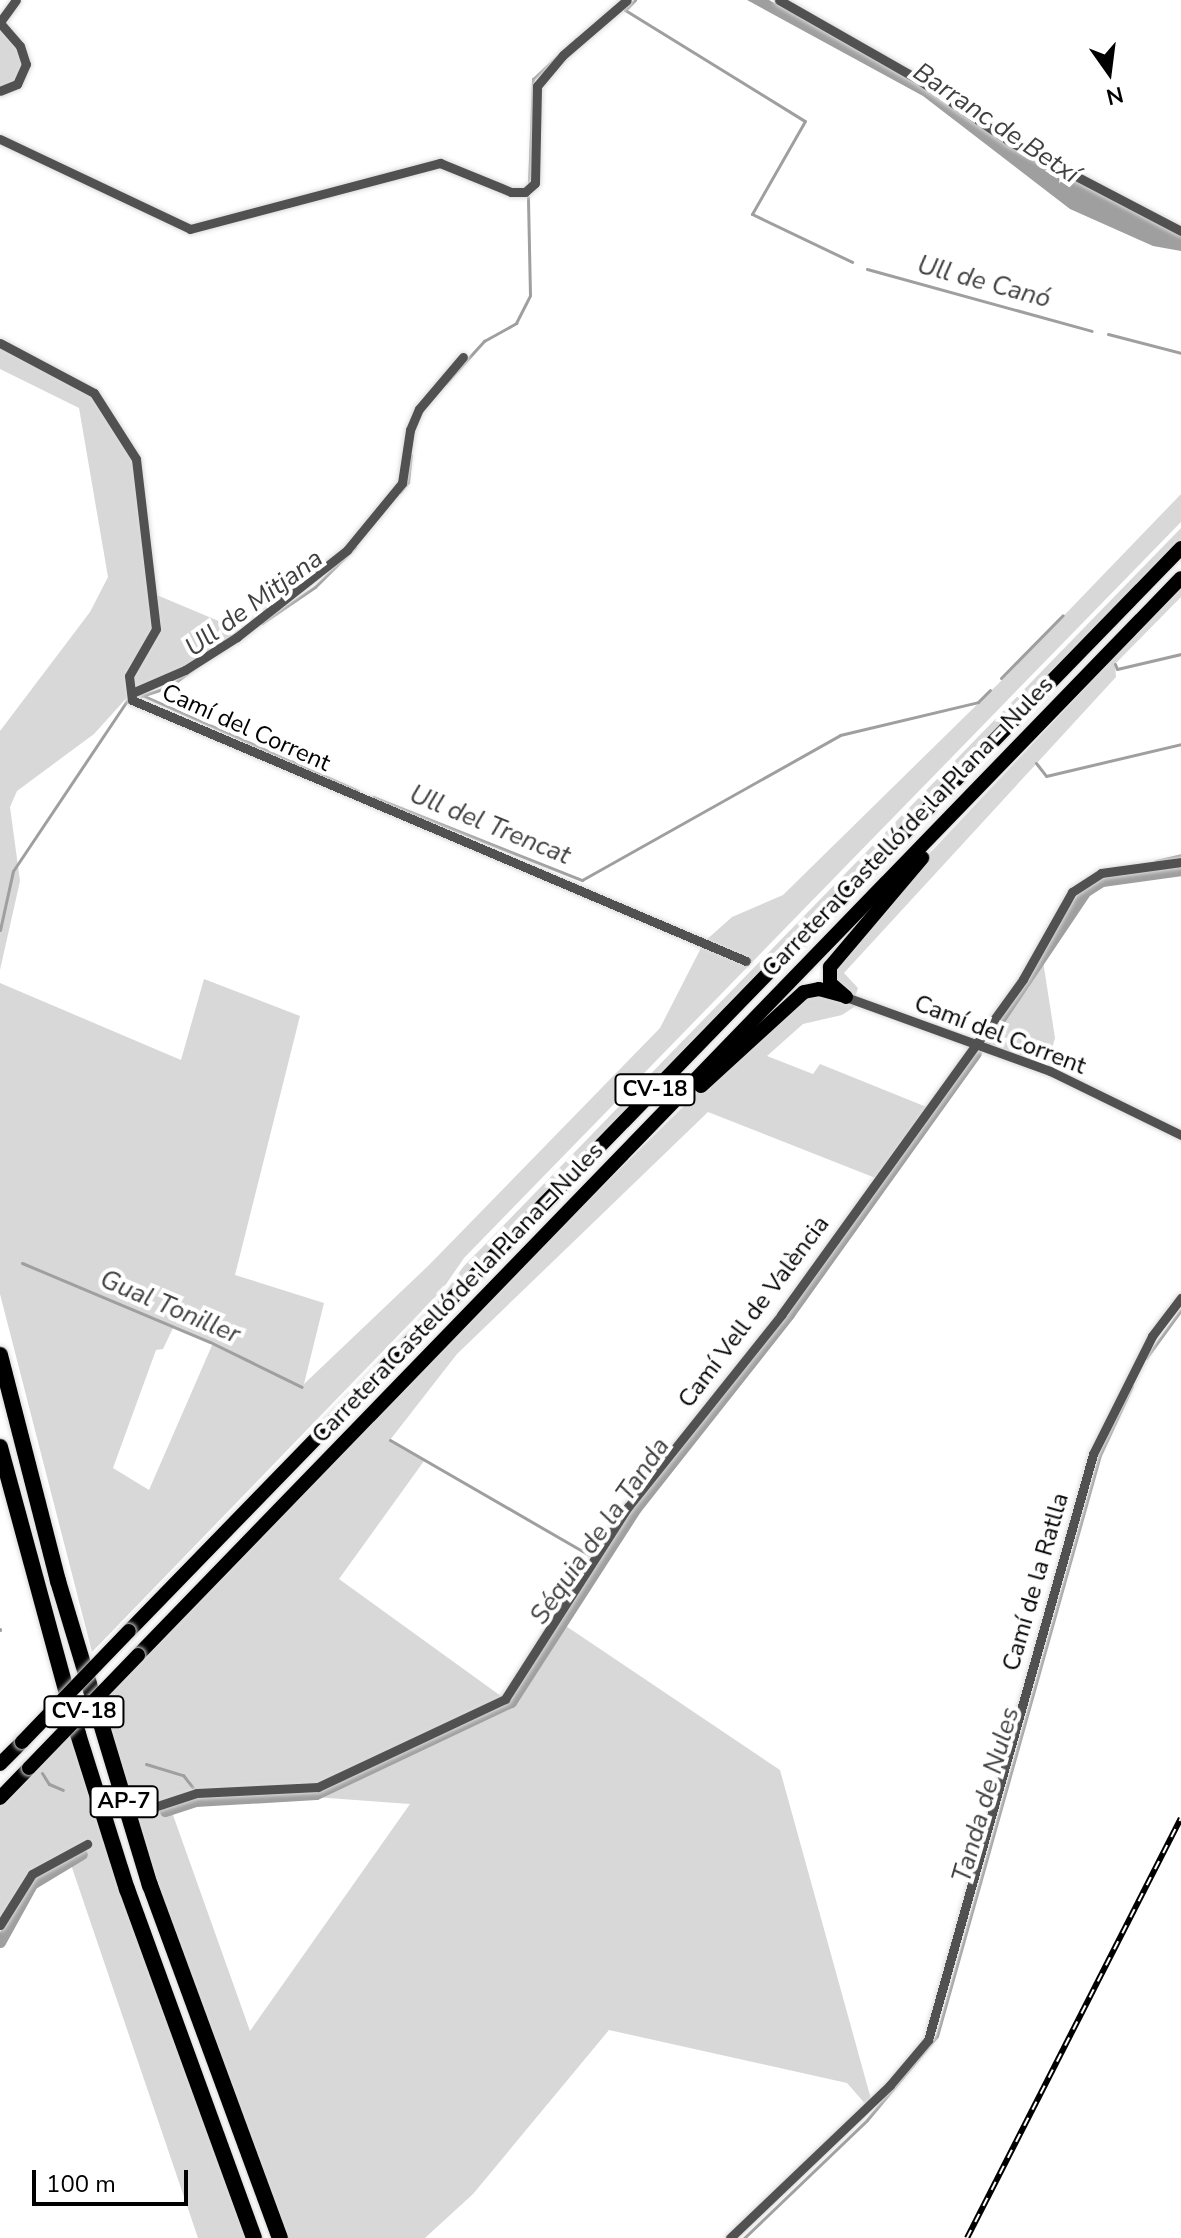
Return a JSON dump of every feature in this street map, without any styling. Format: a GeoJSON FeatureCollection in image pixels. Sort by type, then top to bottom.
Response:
{"type":"FeatureCollection","features":[{"type":"Feature","properties":{"kind":"highway","name":"AP-7"},"geometry":{"type":"LineString","coordinates":[[0,1355],[58,1581],[150,1885],[280,2238]]}},
{"type":"Feature","properties":{"kind":"highway","name":"AP-7"},"geometry":{"type":"LineString","coordinates":[[0,1447],[74,1719],[127,1889],[254,2238]]}},
{"type":"Feature","properties":{"kind":"main road","name":"Carretera Castelló de la Plana - Nules"},"geometry":{"type":"LineString","coordinates":[[0,1764],[1181,548]]}},
{"type":"Feature","properties":{"kind":"main road","name":"Carretera Castelló de la Plana - Nules"},"geometry":{"type":"LineString","coordinates":[[0,1798],[1181,578]]}},
{"type":"Feature","properties":{"kind":"main road","name":"CV-18"},"geometry":{"type":"LineString","coordinates":[[846,997],[829,976],[840,951],[1102,659]]}},
{"type":"Feature","properties":{"kind":"main road","name":"CV-18"},"geometry":{"type":"LineString","coordinates":[[563,1215],[792,1001],[811,990],[846,997]]}},
{"type":"Feature","properties":{"kind":"street"},"geometry":{"type":"LineString","coordinates":[[0,91],[17,84],[26,64],[20,46],[0,22],[16,0]]}},
{"type":"Feature","properties":{"kind":"street"},"geometry":{"type":"LineString","coordinates":[[0,139],[190,229],[440,163],[511,192],[525,192],[535,183],[537,86],[563,55],[627,0]]}},
{"type":"Feature","properties":{"kind":"street"},"geometry":{"type":"LineString","coordinates":[[779,0],[907,73],[1009,141],[1181,231]]}},
{"type":"Feature","properties":{"kind":"street","name":"Camí del Corrent"},"geometry":{"type":"LineString","coordinates":[[0,343],[94,393],[136,459],[156,629],[129,676],[132,700],[398,817],[746,961]]}},
{"type":"Feature","properties":{"kind":"street"},"geometry":{"type":"LineString","coordinates":[[132,693],[185,670],[237,637],[347,550],[402,483],[410,430],[419,409],[463,357]]}},
{"type":"Feature","properties":{"kind":"street","name":"Camí Vell de València"},"geometry":{"type":"LineString","coordinates":[[151,1808],[197,1793],[318,1787],[505,1699],[628,1507],[781,1315],[1023,979],[1072,892],[1101,873],[1181,862]]}},
{"type":"Feature","properties":{"kind":"street","name":"Camí del Corrent"},"geometry":{"type":"LineString","coordinates":[[846,997],[973,1047],[1050,1071],[1181,1135]]}},
{"type":"Feature","properties":{"kind":"street","name":"Camí de la Ratlla"},"geometry":{"type":"LineString","coordinates":[[730,2238],[882,2094],[928,2040],[1093,1454],[1152,1336],[1181,1298]]}},
{"type":"Feature","properties":{"kind":"street"},"geometry":{"type":"LineString","coordinates":[[0,1925],[32,1874],[87,1844]]}},
{"type":"Feature","properties":{"kind":"shaded area","name":"Barranc de Betxí"},"geometry":{"type":"Polygon","coordinates":[[[747,0],[769,0],[925,89],[1004,142],[1181,234],[1181,251],[1153,246],[1070,209],[923,96],[747,0]]]}},
{"type":"Feature","properties":{"kind":"shaded area"},"geometry":{"type":"Polygon","coordinates":[[[0,24],[20,46],[23,74],[0,90],[0,24]]]}},
{"type":"Feature","properties":{"kind":"shaded area"},"geometry":{"type":"Polygon","coordinates":[[[0,344],[86,388],[135,459],[152,593],[240,630],[185,670],[132,692],[94,734],[17,791],[10,807],[20,881],[0,970],[0,731],[90,612],[108,577],[79,408],[0,369],[0,344]]]}},
{"type":"Feature","properties":{"kind":"shaded area"},"geometry":{"type":"Polygon","coordinates":[[[1181,494],[1181,522],[464,1258],[442,1290],[92,1652],[0,1294],[0,983],[181,1060],[204,979],[300,1016],[235,1275],[324,1303],[304,1384],[429,1265],[660,1028],[704,942],[732,917],[783,895],[998,684],[1181,494]],[[174,1326],[163,1349],[156,1350],[113,1468],[149,1490],[213,1343],[174,1326]]]}},
{"type":"Feature","properties":{"kind":"shaded area"},"geometry":{"type":"Polygon","coordinates":[[[1181,528],[1181,540],[94,1660],[445,1293],[463,1267],[1181,528]]]}},
{"type":"Feature","properties":{"kind":"shaded area"},"geometry":{"type":"Polygon","coordinates":[[[1181,586],[1181,597],[1115,664],[1116,677],[844,973],[858,988],[854,1000],[860,1003],[842,1015],[803,1024],[767,1056],[813,1074],[820,1064],[929,1108],[878,1179],[708,1112],[457,1354],[390,1440],[424,1461],[339,1579],[505,1699],[557,1620],[780,1770],[871,2099],[868,2107],[847,2083],[609,2030],[473,2194],[425,2238],[287,2238],[189,1978],[100,1703],[550,1238],[769,1022],[831,977],[865,926],[1181,586]],[[304,1790],[197,1793],[168,1801],[250,2031],[410,1804],[314,1797],[304,1790]]]}},
{"type":"Feature","properties":{"kind":"shaded area"},"geometry":{"type":"Polygon","coordinates":[[[1041,948],[1055,1038],[1046,1069],[974,1046],[1041,948]]]}},
{"type":"Feature","properties":{"kind":"shaded area"},"geometry":{"type":"Polygon","coordinates":[[[72,1731],[152,1978],[248,2238],[198,2238],[67,1853],[31,1873],[0,1924],[0,1805],[72,1731]]]}},
{"type":"Feature","properties":{"kind":"waterway","name":"Ull de Canó"},"geometry":{"type":"LineString","coordinates":[[635,0],[625,10],[805,121],[752,214],[852,262]]}},
{"type":"Feature","properties":{"kind":"waterway","name":"Ull de Mitjana"},"geometry":{"type":"LineString","coordinates":[[529,184],[533,79],[576,39]]}},
{"type":"Feature","properties":{"kind":"waterway","name":"Ull de Mitjana"},"geometry":{"type":"LineString","coordinates":[[446,383],[484,341],[516,323],[530,295],[528,197]]}},
{"type":"Feature","properties":{"kind":"waterway","name":"Ull de Canó"},"geometry":{"type":"LineString","coordinates":[[867,269],[1092,331]]}},
{"type":"Feature","properties":{"kind":"waterway","name":"Ull de Canó"},"geometry":{"type":"LineString","coordinates":[[1108,334],[1181,353]]}},
{"type":"Feature","properties":{"kind":"waterway","name":"Ull de Mitjana"},"geometry":{"type":"LineString","coordinates":[[400,492],[408,482],[411,455]]}},
{"type":"Feature","properties":{"kind":"waterway","name":"Ull de Mitjana"},"geometry":{"type":"LineString","coordinates":[[262,623],[315,587],[355,547]]}},
{"type":"Feature","properties":{"kind":"waterway","name":"Ull del Trencat"},"geometry":{"type":"LineString","coordinates":[[1001,678],[1063,615]]}},
{"type":"Feature","properties":{"kind":"waterway","name":"Ull del Trencat"},"geometry":{"type":"LineString","coordinates":[[1115,664],[1117,669],[1181,654]]}},
{"type":"Feature","properties":{"kind":"waterway","name":"Ull de Mitjana"},"geometry":{"type":"LineString","coordinates":[[141,696],[169,687],[193,669]]}},
{"type":"Feature","properties":{"kind":"waterway","name":"Ull del Trencat"},"geometry":{"type":"LineString","coordinates":[[373,797],[582,880],[840,735],[978,702],[990,690]]}},
{"type":"Feature","properties":{"kind":"waterway","name":"Ull del Trencat"},"geometry":{"type":"LineString","coordinates":[[144,696],[358,791]]}},
{"type":"Feature","properties":{"kind":"waterway","name":"Ull de Mitjana"},"geometry":{"type":"LineString","coordinates":[[0,930],[13,871],[128,699]]}},
{"type":"Feature","properties":{"kind":"waterway"},"geometry":{"type":"LineString","coordinates":[[1036,763],[1046,776],[1181,744]]}},
{"type":"Feature","properties":{"kind":"waterway"},"geometry":{"type":"LineString","coordinates":[[1156,861],[1181,855]]}},
{"type":"Feature","properties":{"kind":"waterway","name":"Séquia de la Tanda"},"geometry":{"type":"LineString","coordinates":[[983,1044],[1086,891],[1102,881],[1181,870]]}},
{"type":"Feature","properties":{"kind":"waterway","name":"Séquia de la Tanda"},"geometry":{"type":"LineString","coordinates":[[165,1811],[195,1801],[316,1794],[511,1702],[636,1508],[789,1314],[976,1053]]}},
{"type":"Feature","properties":{"kind":"waterway","name":"Gual Toniller"},"geometry":{"type":"LineString","coordinates":[[22,1263],[210,1342],[302,1387]]}},
{"type":"Feature","properties":{"kind":"waterway","name":"Tanda de Nules"},"geometry":{"type":"LineString","coordinates":[[1146,1358],[1181,1310]]}},
{"type":"Feature","properties":{"kind":"waterway","name":"Tanda de Nules"},"geometry":{"type":"LineString","coordinates":[[744,2238],[867,2120],[937,2036],[1100,1455],[1132,1386]]}},
{"type":"Feature","properties":{"kind":"waterway","name":"Gual Toniller"},"geometry":{"type":"LineString","coordinates":[[390,1440],[589,1555]]}},
{"type":"Feature","properties":{"kind":"waterway"},"geometry":{"type":"LineString","coordinates":[[146,1764],[183,1775],[193,1788]]}},
{"type":"Feature","properties":{"kind":"waterway"},"geometry":{"type":"LineString","coordinates":[[42,1773],[49,1784],[63,1790]]}},
{"type":"Feature","properties":{"kind":"waterway","name":"Séquia de la Tanda"},"geometry":{"type":"LineString","coordinates":[[0,1942],[32,1884],[82,1854]]}},
{"type":"Feature","properties":{"kind":"railway"},"geometry":{"type":"LineString","coordinates":[[967,2238],[1181,1818]]}}]}
